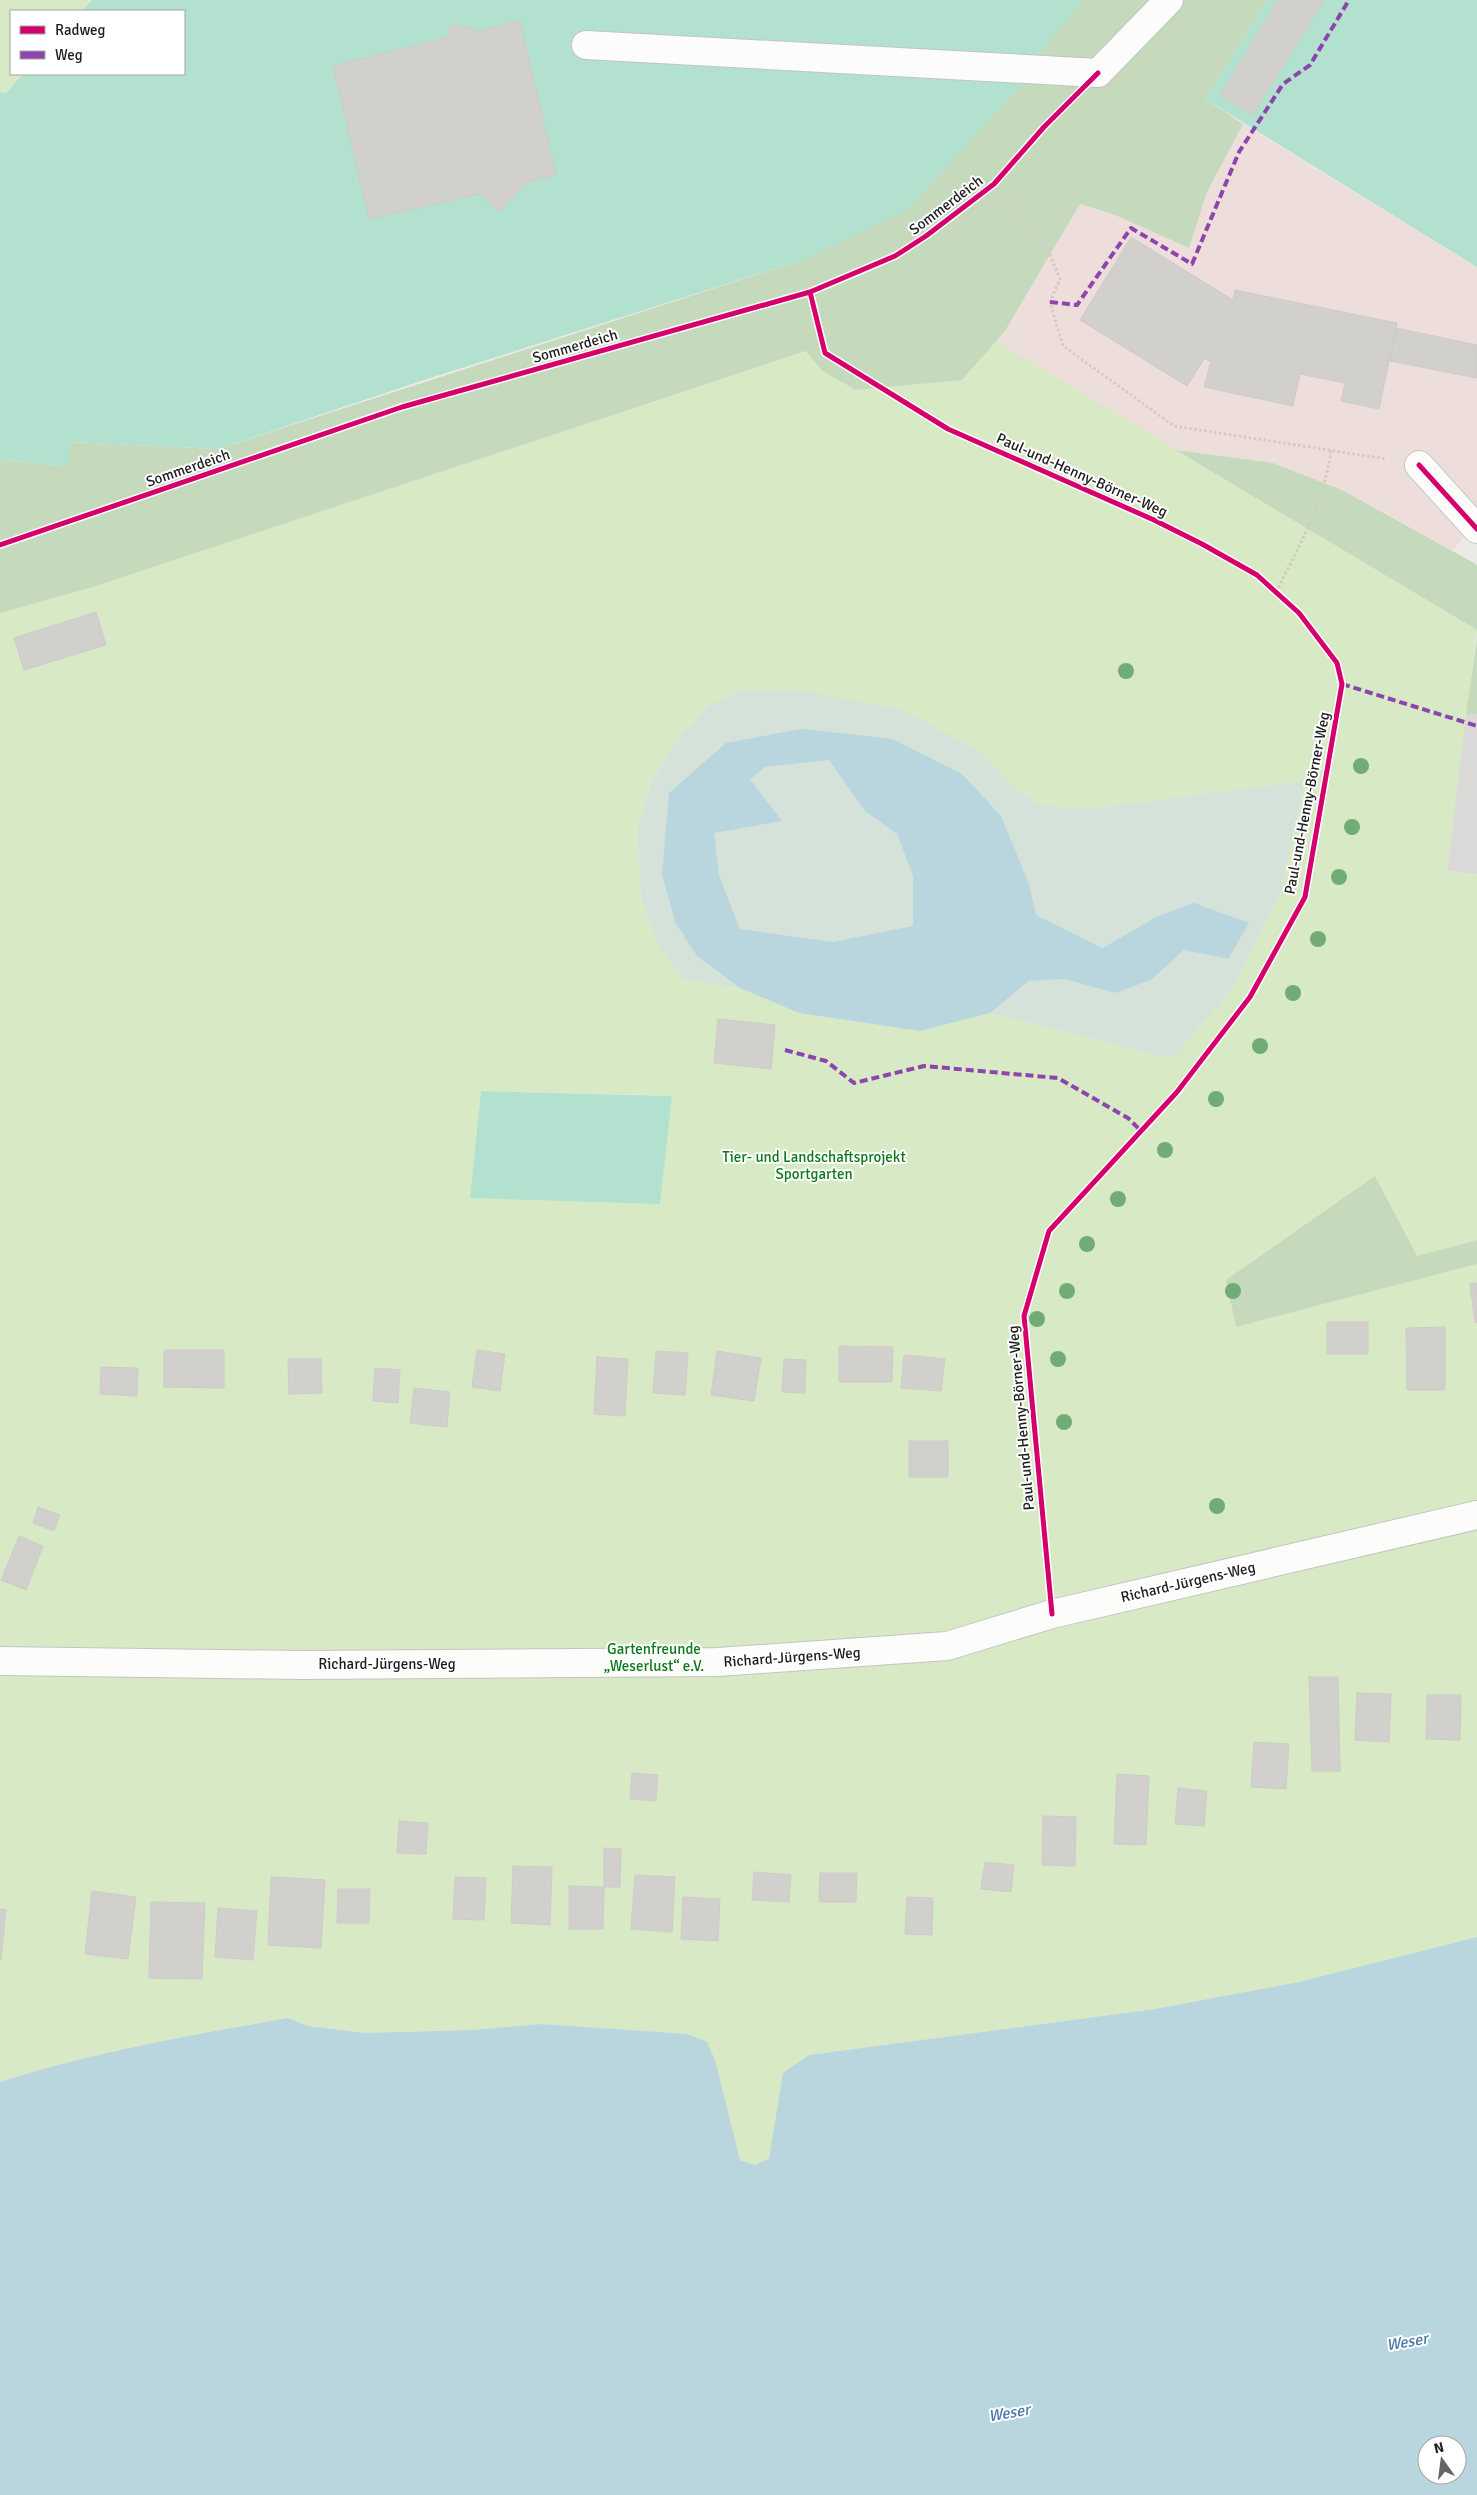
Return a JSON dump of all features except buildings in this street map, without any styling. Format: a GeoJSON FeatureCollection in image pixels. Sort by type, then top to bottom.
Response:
{"type":"FeatureCollection","features":[{"type":"Feature","properties":{"kind":"street"},"geometry":{"type":"LineString","coordinates":[[586,45],[1098,73],[1169,0]]}},
{"type":"Feature","properties":{"kind":"street"},"geometry":{"type":"LineString","coordinates":[[1419,465],[1477,529]]}},
{"type":"Feature","properties":{"kind":"street","name":"Richard-Jürgens-Weg"},"geometry":{"type":"LineString","coordinates":[[0,1661],[293,1664],[718,1662],[947,1646],[1062,1612],[1477,1515]]}},
{"type":"Feature","properties":{"kind":"path"},"geometry":{"type":"LineString","coordinates":[[994,184],[1047,248],[1060,279],[1050,302],[1063,346],[1174,426],[1331,449],[1419,465]]}},
{"type":"Feature","properties":{"kind":"path"},"geometry":{"type":"LineString","coordinates":[[1276,592],[1302,540],[1328,478],[1331,449]]}},
{"type":"Feature","properties":{"kind":"path"},"geometry":{"type":"LineString","coordinates":[[1269,586],[1281,597]]}},
{"type":"Feature","properties":{"kind":"shaded area"},"geometry":{"type":"Polygon","coordinates":[[[1243,124],[1477,267],[1477,518],[1453,551],[1342,490],[1273,463],[1176,450],[996,341],[1005,331],[1080,204],[1115,215],[1189,248],[1207,192],[1243,124]]]}},
{"type":"Feature","properties":{"kind":"shaded area"},"geometry":{"type":"Polygon","coordinates":[[[745,690],[803,691],[900,709],[978,750],[1014,787],[1039,805],[1088,809],[1304,781],[1281,893],[1233,988],[1172,1059],[990,1013],[1029,981],[1065,979],[1115,993],[1151,980],[1184,950],[1228,959],[1156,917],[1103,948],[1036,915],[1029,884],[962,775],[726,743],[697,956],[740,988],[686,981],[659,947],[641,897],[637,831],[652,781],[679,739],[709,705],[745,690]]]}},
{"type":"Feature","properties":{"kind":"shaded area"},"geometry":{"type":"Polygon","coordinates":[[[1466,714],[1477,714],[1477,874],[1447,871],[1466,714]]]}},
{"type":"Feature","properties":{"kind":"shaded area"},"geometry":{"type":"Polygon","coordinates":[[[829,760],[865,811],[897,834],[913,876],[913,927],[833,942],[740,929],[719,875],[714,833],[782,821],[750,779],[766,767],[829,760]]]}},
{"type":"Feature","properties":{"kind":"green space"},"geometry":{"type":"Polygon","coordinates":[[[0,0],[92,0],[82,10],[10,10],[10,75],[22,75],[6,93],[0,92],[0,0]]]}},
{"type":"Feature","properties":{"kind":"green space"},"geometry":{"type":"Polygon","coordinates":[[[92,0],[1083,0],[1050,39],[1024,82],[907,210],[805,259],[424,380],[218,449],[70,442],[69,467],[0,459],[0,92],[6,93],[22,75],[185,75],[185,10],[82,10],[92,0]]]}},
{"type":"Feature","properties":{"kind":"green space"},"geometry":{"type":"Polygon","coordinates":[[[1004,0],[1268,0],[1205,99],[1243,124],[1207,192],[1189,248],[1115,215],[1080,204],[1005,331],[962,380],[856,390],[822,371],[806,351],[90,588],[0,613],[0,459],[68,467],[70,442],[218,449],[805,259],[966,144],[1024,82],[1004,0]]]}},
{"type":"Feature","properties":{"kind":"green space"},"geometry":{"type":"Polygon","coordinates":[[[1268,0],[1477,0],[1477,267],[1205,99],[1268,0]]]}},
{"type":"Feature","properties":{"kind":"green space"},"geometry":{"type":"Polygon","coordinates":[[[996,341],[1477,630],[1447,871],[1477,874],[1477,1240],[1417,1256],[1226,1280],[1236,1327],[1477,1264],[1477,1937],[1299,1982],[1155,2009],[809,2055],[774,2135],[769,2160],[755,2165],[740,2160],[715,2060],[707,2042],[687,2034],[542,2024],[472,2030],[365,2033],[308,2026],[288,2018],[107,2053],[0,2082],[0,613],[90,588],[806,351],[822,371],[856,390],[962,380],[996,341]],[[709,705],[679,739],[652,781],[637,831],[641,897],[686,981],[740,988],[799,1013],[920,1031],[990,1013],[1172,1059],[1233,988],[1281,893],[1304,781],[1088,809],[1039,805],[1014,787],[978,750],[709,705]],[[481,1091],[470,1198],[672,1096],[657,1095],[481,1091]]]}},
{"type":"Feature","properties":{"kind":"green space"},"geometry":{"type":"Polygon","coordinates":[[[1176,450],[1273,463],[1342,490],[1474,563],[1477,565],[1477,630],[1176,450]]]}},
{"type":"Feature","properties":{"kind":"green space"},"geometry":{"type":"Polygon","coordinates":[[[1477,638],[1477,714],[1466,714],[1477,638]]]}},
{"type":"Feature","properties":{"kind":"green space"},"geometry":{"type":"Polygon","coordinates":[[[481,1091],[672,1096],[660,1204],[470,1198],[481,1091]]]}},
{"type":"Feature","properties":{"kind":"green space"},"geometry":{"type":"Polygon","coordinates":[[[1375,1176],[1417,1256],[1477,1240],[1477,1264],[1236,1327],[1226,1280],[1375,1176]]]}},
{"type":"Feature","properties":{"kind":"water"},"geometry":{"type":"Polygon","coordinates":[[[802,729],[893,739],[962,774],[1001,816],[1029,884],[1036,915],[1103,948],[1156,917],[1194,903],[1249,923],[1228,959],[1184,950],[1151,980],[1115,993],[1065,979],[1029,981],[990,1013],[920,1031],[799,1013],[740,988],[697,956],[675,922],[662,874],[669,793],[726,743],[802,729]],[[829,760],[766,767],[750,779],[782,821],[714,833],[719,875],[740,929],[833,942],[913,926],[913,876],[897,834],[865,811],[829,760]]]}},
{"type":"Feature","properties":{"kind":"water","name":"Weser"},"geometry":{"type":"Polygon","coordinates":[[[1477,1937],[1477,2495],[0,2495],[0,2082],[107,2053],[288,2018],[308,2026],[365,2033],[472,2030],[542,2024],[687,2034],[707,2042],[715,2060],[740,2160],[755,2165],[769,2159],[783,2073],[809,2055],[1155,2009],[1299,1982],[1477,1937]]]}},
{"type":"Feature","properties":{"kind":"marked path"},"geometry":{"type":"LineString","coordinates":[[1050,302],[1077,305],[1131,228],[1192,264],[1239,152],[1283,84],[1310,65],[1349,0]]}},
{"type":"Feature","properties":{"kind":"marked path"},"geometry":{"type":"LineString","coordinates":[[1342,684],[1477,726]]}},
{"type":"Feature","properties":{"kind":"marked path"},"geometry":{"type":"LineString","coordinates":[[785,1050],[826,1061],[854,1083],[924,1066],[1058,1078],[1128,1118],[1141,1131]]}},
{"type":"Feature","properties":{"kind":"cycle path","name":"Sommerdeich"},"geometry":{"type":"LineString","coordinates":[[0,545],[402,407],[810,292],[895,256],[926,236],[994,184],[1044,127],[1098,73]]}},
{"type":"Feature","properties":{"kind":"cycle path","name":"Paul-und-Henny-Börner-Weg"},"geometry":{"type":"LineString","coordinates":[[810,292],[825,353],[948,429],[1154,520],[1257,575],[1299,613],[1337,663],[1342,684],[1305,897],[1250,997],[1177,1092],[1049,1231],[1024,1316],[1052,1614]]}},
{"type":"Feature","properties":{"kind":"cycle path"},"geometry":{"type":"LineString","coordinates":[[1419,465],[1477,529]]}},
{"type":"Feature","properties":{"kind":"park label","name":"Tier- und Landschaftsprojekt Sportgarten"},"geometry":{"type":"Point","coordinates":[814,1166]}},
{"type":"Feature","properties":{"kind":"park label","name":"Gartenfreunde „Weserlust“ e.V."},"geometry":{"type":"Point","coordinates":[654,1658]}}]}
